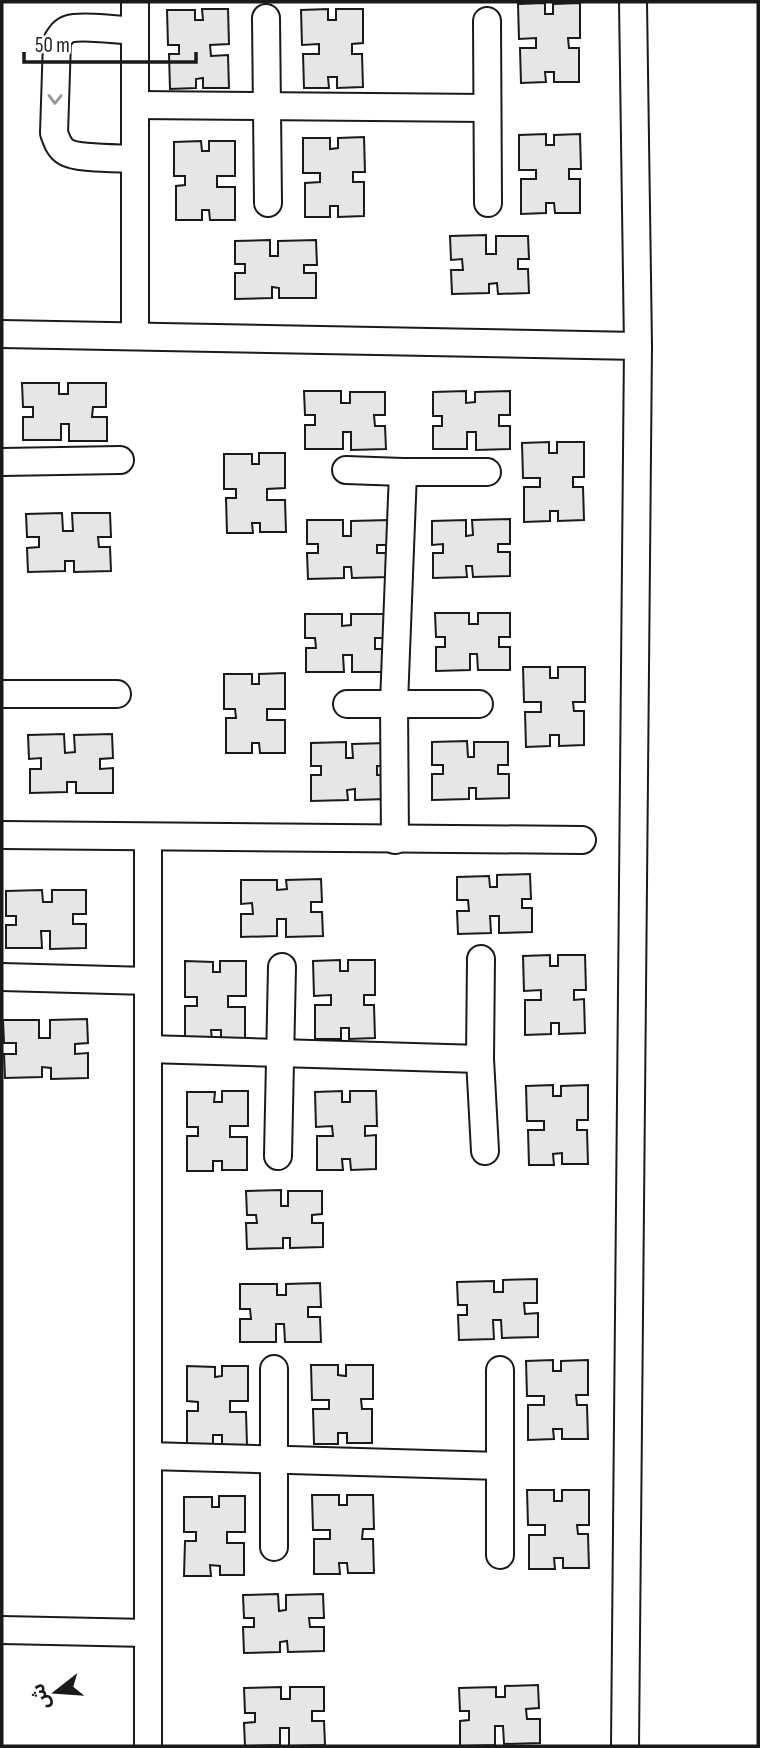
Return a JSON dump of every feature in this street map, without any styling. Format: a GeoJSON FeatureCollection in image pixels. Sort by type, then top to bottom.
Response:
{"type":"FeatureCollection","features":[{"type":"Feature","properties":{"kind":"street"},"geometry":{"type":"LineString","coordinates":[[135,2],[135,336]]}},
{"type":"Feature","properties":{"kind":"street"},"geometry":{"type":"LineString","coordinates":[[625,1746],[638,346],[632,2]]}},
{"type":"Feature","properties":{"kind":"street"},"geometry":{"type":"LineString","coordinates":[[266,18],[268,203]]}},
{"type":"Feature","properties":{"kind":"street"},"geometry":{"type":"LineString","coordinates":[[487,21],[488,203]]}},
{"type":"Feature","properties":{"kind":"street"},"geometry":{"type":"LineString","coordinates":[[135,31],[75,28],[60,36],[57,41],[54,134],[58,145],[67,153],[135,159]]}},
{"type":"Feature","properties":{"kind":"street"},"geometry":{"type":"LineString","coordinates":[[135,105],[487,108]]}},
{"type":"Feature","properties":{"kind":"street"},"geometry":{"type":"LineString","coordinates":[[2,334],[638,346]]}},
{"type":"Feature","properties":{"kind":"street"},"geometry":{"type":"LineString","coordinates":[[2,462],[120,460]]}},
{"type":"Feature","properties":{"kind":"street"},"geometry":{"type":"LineString","coordinates":[[346,470],[487,472]]}},
{"type":"Feature","properties":{"kind":"street"},"geometry":{"type":"LineString","coordinates":[[395,840],[394,703],[403,472]]}},
{"type":"Feature","properties":{"kind":"street"},"geometry":{"type":"LineString","coordinates":[[2,694],[117,694]]}},
{"type":"Feature","properties":{"kind":"street"},"geometry":{"type":"LineString","coordinates":[[347,704],[479,704]]}},
{"type":"Feature","properties":{"kind":"street"},"geometry":{"type":"LineString","coordinates":[[2,835],[582,841]]}},
{"type":"Feature","properties":{"kind":"street"},"geometry":{"type":"LineString","coordinates":[[148,837],[148,1746]]}},
{"type":"Feature","properties":{"kind":"street"},"geometry":{"type":"LineString","coordinates":[[481,959],[480,1059],[485,1151]]}},
{"type":"Feature","properties":{"kind":"street"},"geometry":{"type":"LineString","coordinates":[[278,1156],[282,967]]}},
{"type":"Feature","properties":{"kind":"street"},"geometry":{"type":"LineString","coordinates":[[2,977],[148,981]]}},
{"type":"Feature","properties":{"kind":"street"},"geometry":{"type":"LineString","coordinates":[[148,1049],[480,1059]]}},
{"type":"Feature","properties":{"kind":"street"},"geometry":{"type":"LineString","coordinates":[[274,1369],[274,1546]]}},
{"type":"Feature","properties":{"kind":"street"},"geometry":{"type":"LineString","coordinates":[[500,1370],[500,1555]]}},
{"type":"Feature","properties":{"kind":"street"},"geometry":{"type":"LineString","coordinates":[[148,1456],[500,1466]]}},
{"type":"Feature","properties":{"kind":"street"},"geometry":{"type":"LineString","coordinates":[[2,1630],[148,1633]]}},
{"type":"Feature","properties":{"kind":"building"},"geometry":{"type":"Polygon","coordinates":[[[545,3],[545,14],[553,14],[553,4],[580,3],[580,38],[568,38],[569,48],[579,48],[579,82],[554,82],[554,72],[545,72],[546,82],[521,83],[520,48],[536,48],[536,38],[519,39],[518,4],[545,3]]]}},
{"type":"Feature","properties":{"kind":"building"},"geometry":{"type":"Polygon","coordinates":[[[202,9],[228,9],[229,44],[210,45],[211,56],[228,55],[229,88],[203,88],[203,78],[196,79],[196,88],[170,89],[169,54],[179,54],[179,45],[168,45],[167,10],[195,10],[195,20],[203,20],[202,9]]]}},
{"type":"Feature","properties":{"kind":"building"},"geometry":{"type":"Polygon","coordinates":[[[328,9],[328,20],[336,20],[336,9],[363,9],[363,43],[352,44],[352,54],[362,54],[363,87],[337,88],[337,77],[328,77],[329,88],[304,88],[303,54],[319,54],[319,44],[302,45],[301,10],[328,9]]]}},
{"type":"Feature","properties":{"kind":"building"},"geometry":{"type":"Polygon","coordinates":[[[546,134],[546,145],[554,145],[554,135],[580,134],[581,169],[569,169],[569,179],[580,179],[580,213],[555,213],[554,203],[546,203],[546,213],[521,214],[521,179],[536,179],[536,170],[519,170],[519,135],[546,134]]]}},
{"type":"Feature","properties":{"kind":"building"},"geometry":{"type":"Polygon","coordinates":[[[364,137],[365,172],[353,172],[353,182],[364,182],[364,216],[338,217],[338,206],[330,206],[330,217],[305,217],[305,183],[320,182],[320,173],[303,173],[303,138],[330,138],[330,149],[338,148],[338,138],[364,137]]]}},
{"type":"Feature","properties":{"kind":"building"},"geometry":{"type":"Polygon","coordinates":[[[201,141],[202,151],[209,151],[209,141],[235,141],[235,176],[217,176],[217,187],[235,187],[235,220],[210,220],[209,210],[202,210],[202,220],[176,220],[176,186],[185,185],[185,176],[174,176],[174,142],[201,141]]]}},
{"type":"Feature","properties":{"kind":"building"},"geometry":{"type":"Polygon","coordinates":[[[486,235],[486,254],[496,254],[496,236],[528,236],[529,259],[518,259],[518,269],[528,269],[529,293],[498,294],[497,283],[489,284],[489,293],[452,294],[451,270],[463,270],[462,259],[451,260],[450,236],[486,235]]]}},
{"type":"Feature","properties":{"kind":"building"},"geometry":{"type":"Polygon","coordinates":[[[270,240],[270,256],[278,256],[278,241],[316,240],[317,265],[304,265],[304,273],[316,273],[316,298],[279,298],[279,288],[272,287],[272,298],[235,299],[235,273],[245,273],[245,264],[235,264],[235,241],[270,240]]]}},
{"type":"Feature","properties":{"kind":"building"},"geometry":{"type":"Polygon","coordinates":[[[22,383],[59,383],[59,394],[68,394],[68,383],[106,383],[106,407],[93,407],[92,417],[107,417],[107,441],[69,441],[69,424],[61,424],[61,440],[23,440],[23,417],[33,417],[33,407],[23,407],[22,383]]]}},
{"type":"Feature","properties":{"kind":"building"},"geometry":{"type":"Polygon","coordinates":[[[304,391],[341,391],[341,403],[350,403],[350,392],[385,392],[385,415],[374,415],[375,426],[385,426],[386,449],[351,450],[351,432],[343,432],[343,449],[305,449],[305,425],[315,425],[315,415],[305,415],[304,391]]]}},
{"type":"Feature","properties":{"kind":"building"},"geometry":{"type":"Polygon","coordinates":[[[466,391],[466,403],[475,402],[475,392],[510,391],[510,415],[499,415],[499,426],[510,426],[510,449],[476,450],[476,432],[467,432],[467,449],[433,449],[433,426],[442,426],[442,416],[433,416],[433,392],[466,391]]]}},
{"type":"Feature","properties":{"kind":"building"},"geometry":{"type":"Polygon","coordinates":[[[549,442],[549,453],[557,453],[557,442],[584,442],[584,477],[573,477],[573,487],[583,487],[584,520],[558,521],[558,511],[550,511],[550,521],[524,522],[524,487],[540,487],[540,478],[523,478],[522,443],[549,442]]]}},
{"type":"Feature","properties":{"kind":"building"},"geometry":{"type":"Polygon","coordinates":[[[259,453],[285,453],[285,488],[267,489],[267,500],[285,500],[286,532],[260,532],[260,523],[252,523],[253,533],[227,533],[226,498],[236,498],[236,489],[224,489],[224,454],[252,454],[252,464],[259,464],[259,453]]]}},
{"type":"Feature","properties":{"kind":"building"},"geometry":{"type":"Polygon","coordinates":[[[62,513],[63,531],[73,531],[72,513],[110,513],[111,537],[98,537],[99,547],[110,547],[111,571],[74,572],[74,561],[65,561],[65,571],[28,572],[27,548],[39,547],[39,537],[27,537],[26,514],[62,513]]]}},
{"type":"Feature","properties":{"kind":"building"},"geometry":{"type":"Polygon","coordinates":[[[510,519],[510,544],[498,544],[498,552],[510,552],[510,576],[473,577],[472,566],[466,566],[467,577],[433,578],[433,553],[443,553],[443,544],[432,545],[432,521],[466,520],[466,536],[473,535],[472,520],[510,519]]]}},
{"type":"Feature","properties":{"kind":"building"},"geometry":{"type":"Polygon","coordinates":[[[307,520],[343,520],[343,536],[351,536],[351,521],[389,520],[389,545],[377,545],[377,553],[388,553],[389,577],[352,578],[351,567],[344,567],[344,578],[308,579],[307,553],[318,553],[318,544],[307,544],[307,520]]]}},
{"type":"Feature","properties":{"kind":"building"},"geometry":{"type":"Polygon","coordinates":[[[435,613],[469,613],[469,624],[478,624],[478,613],[510,613],[510,637],[499,637],[499,647],[510,647],[510,670],[478,670],[477,654],[470,654],[470,670],[436,671],[436,647],[445,647],[445,637],[436,637],[435,613]]]}},
{"type":"Feature","properties":{"kind":"building"},"geometry":{"type":"Polygon","coordinates":[[[305,614],[342,614],[342,626],[351,625],[351,614],[386,614],[386,638],[375,638],[375,649],[386,649],[386,672],[352,672],[352,655],[343,655],[344,672],[306,672],[306,648],[316,648],[315,638],[305,638],[305,614]]]}},
{"type":"Feature","properties":{"kind":"building"},"geometry":{"type":"Polygon","coordinates":[[[523,667],[550,667],[550,678],[558,678],[558,667],[585,667],[585,702],[573,702],[574,711],[584,711],[584,745],[559,746],[559,735],[550,735],[550,746],[526,747],[525,712],[541,712],[541,702],[524,702],[523,667]]]}},
{"type":"Feature","properties":{"kind":"building"},"geometry":{"type":"Polygon","coordinates":[[[285,673],[285,709],[267,709],[267,720],[285,720],[285,753],[260,753],[259,743],[252,743],[252,753],[226,753],[226,718],[236,718],[235,709],[224,709],[224,674],[252,674],[252,684],[259,684],[259,674],[285,673]]]}},
{"type":"Feature","properties":{"kind":"building"},"geometry":{"type":"Polygon","coordinates":[[[64,734],[65,753],[75,752],[74,735],[112,734],[113,758],[100,759],[100,769],[113,768],[113,793],[76,793],[76,782],[67,782],[67,792],[30,793],[30,769],[41,769],[41,758],[29,759],[28,735],[64,734]]]}},
{"type":"Feature","properties":{"kind":"building"},"geometry":{"type":"Polygon","coordinates":[[[467,741],[468,757],[474,757],[474,742],[508,742],[508,765],[498,765],[498,774],[509,774],[509,798],[476,799],[476,788],[469,788],[469,799],[432,800],[432,774],[443,774],[443,765],[432,765],[432,742],[467,741]]]}},
{"type":"Feature","properties":{"kind":"building"},"geometry":{"type":"Polygon","coordinates":[[[346,742],[346,758],[353,758],[352,744],[387,743],[387,766],[377,766],[377,775],[387,775],[387,799],[355,800],[355,789],[347,790],[348,800],[311,801],[311,775],[321,775],[321,766],[311,766],[311,743],[346,742]]]}},
{"type":"Feature","properties":{"kind":"building"},"geometry":{"type":"Polygon","coordinates":[[[530,874],[531,899],[522,899],[522,908],[532,908],[532,932],[499,933],[499,916],[490,916],[491,933],[458,934],[457,911],[469,911],[468,900],[457,900],[457,877],[489,876],[490,887],[497,887],[497,875],[530,874]]]}},
{"type":"Feature","properties":{"kind":"building"},"geometry":{"type":"Polygon","coordinates":[[[321,879],[322,902],[311,902],[311,912],[322,912],[323,936],[286,937],[286,919],[277,919],[277,936],[241,937],[241,914],[253,914],[252,903],[241,904],[241,880],[277,880],[277,890],[287,889],[286,880],[321,879]]]}},
{"type":"Feature","properties":{"kind":"building"},"geometry":{"type":"Polygon","coordinates":[[[42,890],[43,902],[52,902],[52,890],[86,890],[86,914],[73,914],[73,924],[86,924],[86,948],[50,949],[50,931],[41,931],[42,948],[6,948],[6,925],[16,925],[16,916],[6,916],[6,891],[42,890]]]}},
{"type":"Feature","properties":{"kind":"building"},"geometry":{"type":"Polygon","coordinates":[[[550,955],[550,966],[558,966],[558,955],[585,955],[586,990],[574,990],[574,1000],[584,999],[585,1033],[559,1034],[559,1023],[551,1023],[551,1034],[525,1035],[525,1000],[541,1000],[541,990],[524,991],[523,956],[550,955]]]}},
{"type":"Feature","properties":{"kind":"building"},"geometry":{"type":"Polygon","coordinates":[[[340,960],[340,971],[348,971],[348,960],[375,960],[375,995],[364,995],[364,1005],[374,1005],[375,1038],[349,1039],[349,1028],[341,1028],[341,1039],[315,1039],[315,1005],[331,1005],[331,995],[314,996],[313,961],[340,960]]]}},
{"type":"Feature","properties":{"kind":"building"},"geometry":{"type":"Polygon","coordinates":[[[185,961],[213,962],[213,972],[220,972],[220,961],[246,961],[246,996],[228,996],[228,1007],[245,1007],[245,1040],[221,1040],[221,1030],[211,1030],[212,1040],[185,1040],[185,1006],[197,1006],[197,997],[185,997],[185,961]]]}},
{"type":"Feature","properties":{"kind":"building"},"geometry":{"type":"Polygon","coordinates":[[[87,1019],[88,1043],[75,1044],[75,1054],[88,1053],[88,1078],[51,1079],[51,1068],[42,1067],[42,1077],[5,1078],[4,1054],[16,1054],[16,1043],[4,1043],[3,1020],[39,1020],[39,1038],[50,1038],[50,1020],[87,1019]]]}},
{"type":"Feature","properties":{"kind":"building"},"geometry":{"type":"Polygon","coordinates":[[[553,1085],[553,1096],[561,1096],[561,1086],[588,1085],[588,1120],[577,1120],[577,1130],[587,1130],[588,1164],[562,1164],[562,1153],[553,1154],[554,1165],[529,1165],[528,1130],[544,1130],[544,1121],[527,1121],[526,1086],[553,1085]]]}},
{"type":"Feature","properties":{"kind":"building"},"geometry":{"type":"Polygon","coordinates":[[[222,1091],[248,1091],[248,1126],[230,1126],[230,1137],[247,1137],[247,1170],[222,1170],[222,1161],[213,1161],[213,1171],[187,1171],[187,1136],[198,1136],[198,1127],[187,1127],[187,1092],[215,1092],[214,1102],[222,1102],[222,1091]]]}},
{"type":"Feature","properties":{"kind":"building"},"geometry":{"type":"Polygon","coordinates":[[[342,1091],[342,1102],[350,1102],[350,1091],[376,1091],[377,1126],[365,1126],[365,1136],[376,1135],[376,1169],[351,1170],[350,1159],[342,1159],[343,1170],[317,1170],[317,1136],[333,1136],[332,1126],[316,1127],[315,1092],[342,1091]]]}},
{"type":"Feature","properties":{"kind":"building"},"geometry":{"type":"Polygon","coordinates":[[[281,1190],[281,1206],[288,1206],[288,1191],[322,1191],[322,1214],[312,1215],[312,1223],[323,1223],[323,1247],[290,1248],[290,1238],[283,1238],[283,1248],[247,1249],[246,1223],[257,1223],[256,1215],[247,1215],[246,1191],[281,1190]]]}},
{"type":"Feature","properties":{"kind":"building"},"geometry":{"type":"Polygon","coordinates":[[[537,1279],[537,1303],[524,1303],[525,1314],[538,1313],[538,1337],[502,1338],[501,1320],[493,1320],[494,1339],[459,1340],[458,1315],[467,1315],[467,1305],[458,1305],[457,1282],[494,1281],[494,1292],[503,1292],[503,1280],[537,1279]]]}},
{"type":"Feature","properties":{"kind":"building"},"geometry":{"type":"Polygon","coordinates":[[[320,1283],[321,1307],[308,1307],[308,1317],[320,1317],[321,1342],[285,1342],[284,1324],[276,1324],[276,1342],[240,1342],[240,1319],[251,1319],[250,1309],[240,1309],[240,1284],[277,1284],[277,1295],[286,1295],[286,1284],[320,1283]]]}},
{"type":"Feature","properties":{"kind":"building"},"geometry":{"type":"Polygon","coordinates":[[[553,1360],[553,1371],[561,1371],[561,1361],[588,1360],[588,1395],[576,1395],[577,1405],[587,1405],[588,1439],[562,1439],[562,1429],[553,1429],[554,1439],[528,1440],[528,1405],[544,1405],[544,1396],[527,1396],[526,1361],[553,1360]]]}},
{"type":"Feature","properties":{"kind":"building"},"geometry":{"type":"Polygon","coordinates":[[[311,1365],[338,1365],[338,1375],[346,1376],[346,1365],[373,1365],[373,1399],[361,1399],[362,1409],[372,1409],[372,1443],[347,1443],[347,1433],[338,1433],[338,1444],[314,1444],[313,1409],[329,1409],[329,1400],[312,1400],[311,1365]]]}},
{"type":"Feature","properties":{"kind":"building"},"geometry":{"type":"Polygon","coordinates":[[[187,1366],[215,1367],[215,1377],[222,1376],[222,1366],[248,1366],[248,1401],[230,1401],[230,1412],[246,1412],[247,1445],[222,1445],[222,1435],[213,1435],[213,1445],[187,1445],[187,1411],[198,1411],[198,1402],[187,1401],[187,1366]]]}},
{"type":"Feature","properties":{"kind":"building"},"geometry":{"type":"Polygon","coordinates":[[[527,1490],[554,1490],[554,1501],[562,1501],[562,1490],[589,1490],[589,1525],[577,1525],[578,1534],[588,1534],[589,1568],[563,1568],[563,1558],[554,1558],[555,1569],[529,1569],[529,1535],[545,1535],[545,1525],[528,1525],[527,1490]]]}},
{"type":"Feature","properties":{"kind":"building"},"geometry":{"type":"Polygon","coordinates":[[[312,1495],[339,1495],[339,1505],[347,1505],[347,1495],[373,1495],[374,1529],[363,1529],[362,1539],[373,1539],[374,1573],[348,1573],[347,1563],[339,1563],[340,1574],[314,1574],[314,1539],[330,1539],[330,1530],[313,1530],[312,1495]]]}},
{"type":"Feature","properties":{"kind":"building"},"geometry":{"type":"Polygon","coordinates":[[[219,1496],[245,1496],[245,1532],[227,1532],[227,1543],[244,1543],[244,1575],[220,1575],[220,1566],[210,1565],[211,1576],[184,1576],[185,1541],[196,1541],[196,1532],[184,1532],[184,1497],[212,1497],[212,1507],[219,1507],[219,1496]]]}},
{"type":"Feature","properties":{"kind":"building"},"geometry":{"type":"Polygon","coordinates":[[[278,1594],[279,1611],[286,1610],[286,1595],[323,1594],[324,1618],[309,1618],[310,1627],[324,1627],[324,1651],[288,1652],[287,1641],[280,1642],[280,1652],[244,1653],[243,1627],[254,1627],[254,1618],[244,1618],[243,1595],[278,1594]]]}},
{"type":"Feature","properties":{"kind":"building"},"geometry":{"type":"Polygon","coordinates":[[[538,1685],[539,1708],[526,1709],[527,1719],[540,1719],[540,1743],[504,1744],[503,1726],[495,1726],[495,1745],[460,1746],[460,1721],[469,1720],[469,1711],[460,1711],[459,1688],[496,1687],[496,1697],[505,1697],[505,1686],[538,1685]]]}},
{"type":"Feature","properties":{"kind":"building"},"geometry":{"type":"Polygon","coordinates":[[[281,1687],[281,1699],[290,1699],[290,1687],[324,1687],[324,1711],[312,1711],[312,1721],[324,1721],[325,1745],[289,1746],[289,1728],[280,1728],[280,1745],[245,1746],[244,1723],[255,1722],[255,1713],[245,1713],[244,1688],[281,1687]]]}}]}
